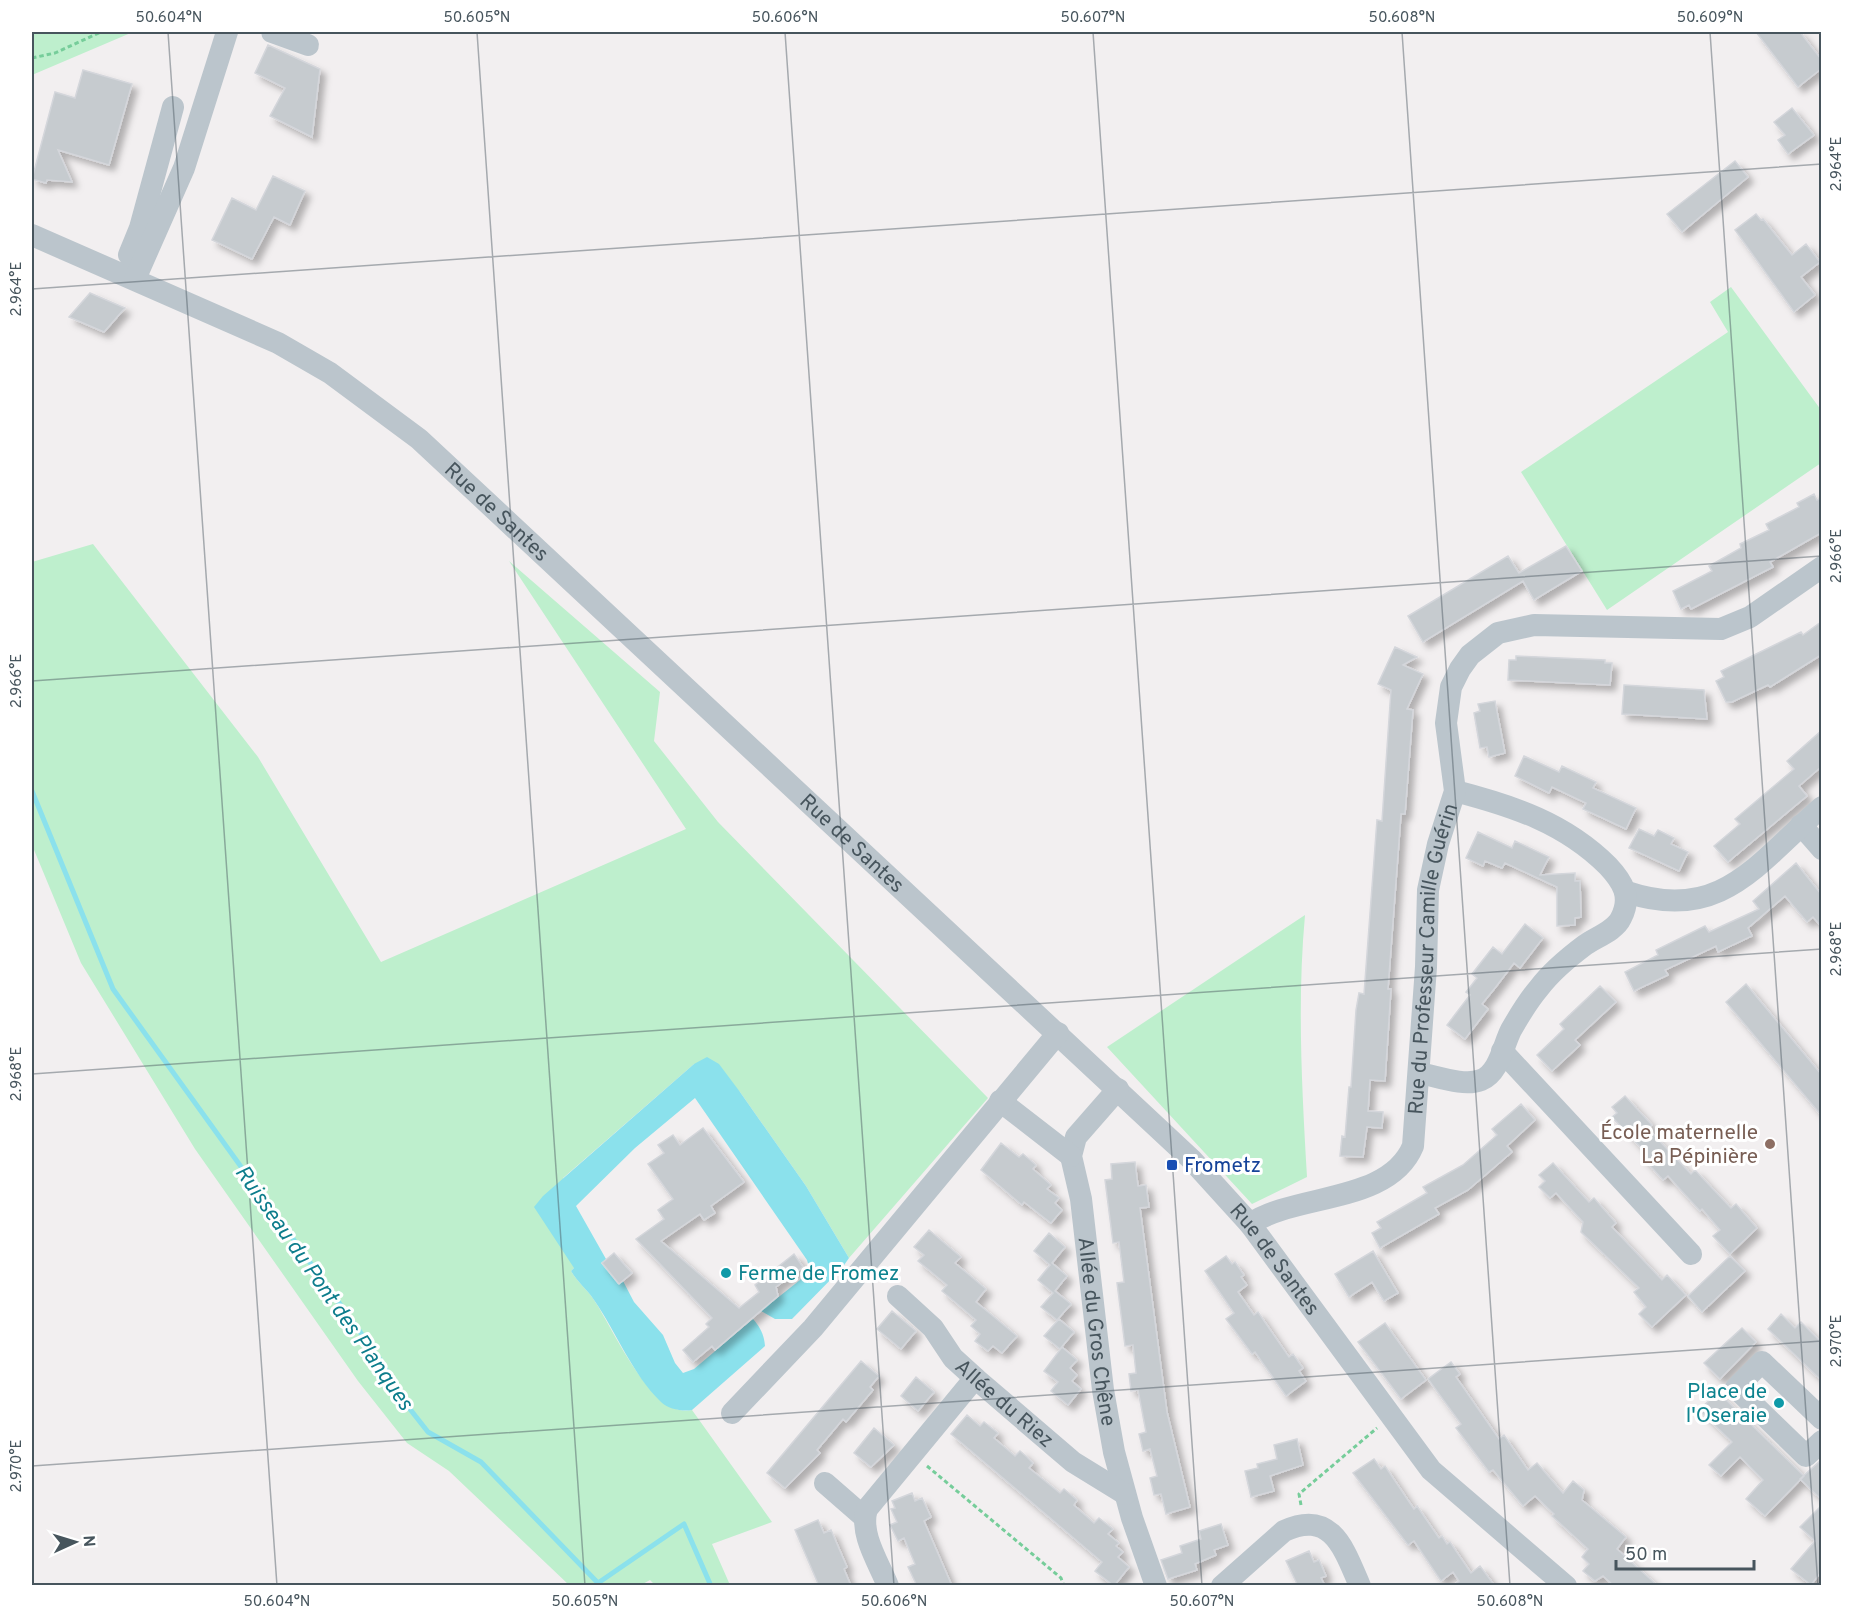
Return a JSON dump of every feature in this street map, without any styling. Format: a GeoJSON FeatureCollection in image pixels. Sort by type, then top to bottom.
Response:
{"type":"FeatureCollection","features":[{"type":"Feature","properties":{"kind":"street"},"geometry":{"type":"LineString","coordinates":[[128,276],[184,168],[227,32]]}},
{"type":"Feature","properties":{"kind":"street"},"geometry":{"type":"LineString","coordinates":[[272,32],[308,45]]}},
{"type":"Feature","properties":{"kind":"street"},"geometry":{"type":"LineString","coordinates":[[128,276],[172,107]]}},
{"type":"Feature","properties":{"kind":"street","name":"Rue de Santes"},"geometry":{"type":"LineString","coordinates":[[32,235],[247,328],[312,362],[351,387],[419,438],[1118,1089],[1202,1171],[1250,1224],[1437,1478],[1566,1586]]}},
{"type":"Feature","properties":{"kind":"street","name":"Rue du Professeur Camille Guérin"},"geometry":{"type":"LineString","coordinates":[[1250,1224],[1273,1212],[1334,1197],[1371,1183],[1403,1164],[1413,1146],[1428,890],[1438,844],[1455,791],[1446,723],[1451,687],[1460,669],[1486,640],[1498,633],[1534,625],[1721,628],[1750,617],[1821,567]]}},
{"type":"Feature","properties":{"kind":"street"},"geometry":{"type":"LineString","coordinates":[[1419,1073],[1465,1082],[1481,1080],[1493,1070],[1511,1030],[1540,987],[1574,954],[1619,921],[1627,892],[1620,879],[1599,857],[1561,829],[1517,808],[1455,791]]}},
{"type":"Feature","properties":{"kind":"street"},"geometry":{"type":"LineString","coordinates":[[1627,892],[1666,901],[1689,901],[1711,896],[1739,880],[1821,807]]}},
{"type":"Feature","properties":{"kind":"street"},"geometry":{"type":"LineString","coordinates":[[1801,825],[1821,849]]}},
{"type":"Feature","properties":{"kind":"street"},"geometry":{"type":"LineString","coordinates":[[732,1413],[813,1328],[1058,1033]]}},
{"type":"Feature","properties":{"kind":"street"},"geometry":{"type":"LineString","coordinates":[[1502,1051],[1691,1254]]}},
{"type":"Feature","properties":{"kind":"street"},"geometry":{"type":"LineString","coordinates":[[1000,1101],[1071,1156],[1076,1137],[1118,1089]]}},
{"type":"Feature","properties":{"kind":"street","name":"Allée du Gros Chêne"},"geometry":{"type":"LineString","coordinates":[[1071,1156],[1081,1199],[1103,1390],[1114,1452],[1155,1586]]}},
{"type":"Feature","properties":{"kind":"street","name":"Allée du Riez"},"geometry":{"type":"LineString","coordinates":[[897,1296],[933,1328],[953,1358],[975,1378],[1073,1462],[1125,1494]]}},
{"type":"Feature","properties":{"kind":"street"},"geometry":{"type":"LineString","coordinates":[[1821,1419],[1762,1362],[1736,1388],[1806,1456],[1821,1441]]}},
{"type":"Feature","properties":{"kind":"street"},"geometry":{"type":"LineString","coordinates":[[888,1586],[866,1533],[864,1517],[870,1504],[975,1378]]}},
{"type":"Feature","properties":{"kind":"street"},"geometry":{"type":"LineString","coordinates":[[825,1483],[864,1517]]}},
{"type":"Feature","properties":{"kind":"street"},"geometry":{"type":"LineString","coordinates":[[1222,1586],[1284,1531],[1303,1524],[1314,1524],[1332,1533],[1345,1551],[1360,1586]]}},
{"type":"Feature","properties":{"kind":"path"},"geometry":{"type":"LineString","coordinates":[[32,58],[55,53],[101,32]]}},
{"type":"Feature","properties":{"kind":"path"},"geometry":{"type":"LineString","coordinates":[[1303,1524],[1299,1494],[1391,1416]]}},
{"type":"Feature","properties":{"kind":"path"},"geometry":{"type":"LineString","coordinates":[[912,1453],[1060,1578],[1064,1586]]}},
{"type":"Feature","properties":{"kind":"green space"},"geometry":{"type":"Polygon","coordinates":[[[32,32],[133,32],[32,75],[32,32]]]}},
{"type":"Feature","properties":{"kind":"green space"},"geometry":{"type":"Polygon","coordinates":[[[1731,287],[1821,410],[1821,463],[1607,610],[1521,472],[1728,332],[1710,302],[1731,287]]]}},
{"type":"Feature","properties":{"kind":"green space"},"geometry":{"type":"Polygon","coordinates":[[[93,544],[258,757],[381,962],[686,829],[509,561],[660,692],[654,741],[718,822],[988,1098],[849,1258],[806,1186],[740,1092],[694,1064],[563,1178],[574,1268],[571,1271],[594,1300],[648,1387],[662,1401],[677,1409],[692,1410],[772,1522],[712,1544],[730,1585],[655,1585],[650,1580],[641,1585],[569,1585],[449,1471],[407,1443],[358,1381],[195,1149],[81,963],[32,845],[32,562],[93,544]]]}},
{"type":"Feature","properties":{"kind":"green space"},"geometry":{"type":"Polygon","coordinates":[[[1305,915],[1301,1013],[1307,1177],[1252,1204],[1107,1047],[1305,915]]]}},
{"type":"Feature","properties":{"kind":"water"},"geometry":{"type":"Polygon","coordinates":[[[707,1057],[719,1064],[740,1092],[806,1186],[849,1258],[792,1319],[775,1319],[761,1311],[800,1280],[809,1267],[807,1260],[695,1098],[635,1148],[576,1206],[606,1259],[601,1263],[618,1284],[623,1281],[634,1302],[663,1335],[675,1363],[683,1373],[694,1369],[753,1319],[761,1331],[765,1346],[692,1410],[684,1411],[664,1404],[642,1379],[594,1300],[571,1271],[574,1268],[534,1207],[543,1196],[694,1064],[707,1057]]]}},
{"type":"Feature","properties":{"kind":"building"},"geometry":{"type":"Polygon","coordinates":[[[1756,32],[1800,32],[1821,59],[1821,69],[1798,87],[1756,32]]]}},
{"type":"Feature","properties":{"kind":"building"},"geometry":{"type":"Polygon","coordinates":[[[268,45],[320,69],[312,137],[270,116],[285,88],[255,73],[268,45]]]}},
{"type":"Feature","properties":{"kind":"building"},"geometry":{"type":"Polygon","coordinates":[[[83,70],[132,84],[109,165],[58,150],[72,182],[47,180],[46,183],[32,179],[55,92],[75,98],[83,70]]]}},
{"type":"Feature","properties":{"kind":"building"},"geometry":{"type":"Polygon","coordinates":[[[1792,108],[1814,135],[1788,154],[1778,140],[1785,135],[1774,122],[1792,108]]]}},
{"type":"Feature","properties":{"kind":"building"},"geometry":{"type":"Polygon","coordinates":[[[1735,161],[1748,177],[1682,232],[1667,214],[1735,161]]]}},
{"type":"Feature","properties":{"kind":"building"},"geometry":{"type":"Polygon","coordinates":[[[273,176],[305,191],[290,225],[274,217],[252,259],[212,240],[232,198],[256,210],[273,176]]]}},
{"type":"Feature","properties":{"kind":"building"},"geometry":{"type":"Polygon","coordinates":[[[1756,214],[1761,220],[1763,219],[1792,255],[1806,244],[1820,262],[1801,277],[1815,295],[1794,312],[1735,230],[1756,214]]]}},
{"type":"Feature","properties":{"kind":"building"},"geometry":{"type":"Polygon","coordinates":[[[90,293],[125,308],[104,332],[69,317],[90,293]]]}},
{"type":"Feature","properties":{"kind":"building"},"geometry":{"type":"Polygon","coordinates":[[[1814,494],[1817,500],[1821,498],[1821,533],[1770,562],[1773,567],[1691,609],[1689,605],[1681,609],[1673,591],[1712,571],[1709,566],[1741,548],[1740,544],[1769,530],[1766,524],[1799,507],[1797,503],[1814,494]]]}},
{"type":"Feature","properties":{"kind":"building"},"geometry":{"type":"Polygon","coordinates":[[[1566,546],[1582,571],[1534,600],[1523,581],[1423,642],[1408,616],[1508,556],[1519,573],[1566,546]]]}},
{"type":"Feature","properties":{"kind":"building"},"geometry":{"type":"Polygon","coordinates":[[[1821,622],[1821,655],[1770,687],[1768,685],[1732,702],[1726,702],[1716,681],[1724,677],[1721,671],[1801,632],[1803,635],[1821,622]]]}},
{"type":"Feature","properties":{"kind":"building"},"geometry":{"type":"Polygon","coordinates":[[[1395,647],[1417,657],[1403,665],[1423,674],[1407,709],[1413,710],[1405,814],[1401,814],[1388,989],[1391,989],[1385,1081],[1370,1080],[1368,1111],[1383,1112],[1382,1128],[1367,1127],[1363,1157],[1340,1156],[1342,1136],[1345,1137],[1349,1087],[1351,1087],[1356,1010],[1359,993],[1364,994],[1377,820],[1382,821],[1391,690],[1378,684],[1395,647]]]}},
{"type":"Feature","properties":{"kind":"building"},"geometry":{"type":"Polygon","coordinates":[[[1516,656],[1605,660],[1605,663],[1612,663],[1610,685],[1508,680],[1509,660],[1516,660],[1516,656]]]}},
{"type":"Feature","properties":{"kind":"building"},"geometry":{"type":"Polygon","coordinates":[[[1624,685],[1704,690],[1707,719],[1622,714],[1624,685]]]}},
{"type":"Feature","properties":{"kind":"building"},"geometry":{"type":"Polygon","coordinates":[[[1495,701],[1505,753],[1489,757],[1487,747],[1480,748],[1474,713],[1480,711],[1478,704],[1495,701]]]}},
{"type":"Feature","properties":{"kind":"building"},"geometry":{"type":"Polygon","coordinates":[[[1821,731],[1821,767],[1799,786],[1807,796],[1728,862],[1714,846],[1740,824],[1735,819],[1794,769],[1787,761],[1821,731]]]}},
{"type":"Feature","properties":{"kind":"building"},"geometry":{"type":"Polygon","coordinates":[[[1524,756],[1559,772],[1562,766],[1596,782],[1593,788],[1636,808],[1626,829],[1583,809],[1586,803],[1552,787],[1549,793],[1515,776],[1524,756]]]}},
{"type":"Feature","properties":{"kind":"building"},"geometry":{"type":"Polygon","coordinates":[[[1639,829],[1654,836],[1658,830],[1674,838],[1671,844],[1688,852],[1679,871],[1629,848],[1639,829]]]}},
{"type":"Feature","properties":{"kind":"building"},"geometry":{"type":"Polygon","coordinates":[[[1478,832],[1512,848],[1515,841],[1549,857],[1540,875],[1575,873],[1575,881],[1580,881],[1581,917],[1575,918],[1575,925],[1557,926],[1557,887],[1505,863],[1502,868],[1485,861],[1483,866],[1466,858],[1478,832]]]}},
{"type":"Feature","properties":{"kind":"building"},"geometry":{"type":"Polygon","coordinates":[[[1796,863],[1821,894],[1821,926],[1813,917],[1807,922],[1785,896],[1748,928],[1752,936],[1718,952],[1716,946],[1665,970],[1668,975],[1634,991],[1625,972],[1658,955],[1656,950],[1705,926],[1709,932],[1759,909],[1753,901],[1796,863]]]}},
{"type":"Feature","properties":{"kind":"building"},"geometry":{"type":"Polygon","coordinates":[[[1525,924],[1543,938],[1520,968],[1514,963],[1482,1004],[1488,1009],[1465,1039],[1447,1025],[1470,995],[1466,992],[1477,978],[1472,974],[1493,947],[1502,954],[1525,924]]]}},
{"type":"Feature","properties":{"kind":"building"},"geometry":{"type":"Polygon","coordinates":[[[1746,984],[1821,1074],[1821,1115],[1726,1002],[1746,984]]]}},
{"type":"Feature","properties":{"kind":"building"},"geometry":{"type":"Polygon","coordinates":[[[1600,986],[1616,1002],[1575,1040],[1580,1045],[1552,1071],[1537,1055],[1564,1029],[1560,1024],[1600,986]]]}},
{"type":"Feature","properties":{"kind":"building"},"geometry":{"type":"Polygon","coordinates":[[[1625,1096],[1652,1125],[1648,1129],[1691,1174],[1695,1170],[1731,1208],[1736,1204],[1757,1228],[1730,1254],[1713,1236],[1720,1230],[1702,1209],[1700,1211],[1668,1176],[1663,1180],[1641,1156],[1645,1152],[1612,1117],[1617,1113],[1612,1107],[1625,1096]]]}},
{"type":"Feature","properties":{"kind":"building"},"geometry":{"type":"Polygon","coordinates":[[[1521,1104],[1535,1120],[1507,1146],[1512,1152],[1468,1190],[1435,1208],[1439,1214],[1380,1248],[1372,1233],[1381,1228],[1377,1222],[1427,1193],[1423,1187],[1463,1165],[1497,1135],[1492,1129],[1521,1104]]]}},
{"type":"Feature","properties":{"kind":"building"},"geometry":{"type":"Polygon","coordinates":[[[703,1128],[744,1182],[711,1206],[715,1213],[704,1220],[700,1214],[661,1241],[739,1308],[759,1292],[755,1285],[794,1254],[803,1267],[776,1287],[778,1296],[715,1350],[712,1346],[693,1362],[683,1350],[709,1327],[706,1324],[712,1318],[636,1239],[664,1219],[658,1210],[673,1199],[648,1164],[664,1153],[658,1145],[673,1135],[680,1145],[703,1128]]]}},
{"type":"Feature","properties":{"kind":"building"},"geometry":{"type":"Polygon","coordinates":[[[1001,1143],[1019,1157],[1023,1154],[1029,1159],[1036,1165],[1033,1169],[1051,1185],[1047,1189],[1059,1198],[1055,1203],[1062,1210],[1051,1223],[1024,1202],[1022,1205],[981,1170],[1001,1143]]]}},
{"type":"Feature","properties":{"kind":"building"},"geometry":{"type":"Polygon","coordinates":[[[1135,1162],[1138,1186],[1146,1185],[1149,1207],[1140,1208],[1167,1412],[1190,1507],[1166,1514],[1161,1494],[1154,1495],[1150,1478],[1157,1476],[1150,1449],[1143,1451],[1139,1434],[1146,1432],[1138,1390],[1131,1391],[1129,1374],[1136,1373],[1133,1345],[1125,1346],[1117,1283],[1124,1282],[1119,1242],[1113,1243],[1105,1180],[1112,1179],[1111,1164],[1135,1162]]]}},
{"type":"Feature","properties":{"kind":"building"},"geometry":{"type":"Polygon","coordinates":[[[1553,1163],[1589,1202],[1594,1198],[1616,1223],[1612,1227],[1662,1280],[1667,1275],[1686,1295],[1652,1327],[1639,1314],[1646,1307],[1634,1292],[1639,1288],[1581,1232],[1583,1222],[1556,1193],[1550,1198],[1539,1187],[1545,1181],[1539,1175],[1553,1163]]]}},
{"type":"Feature","properties":{"kind":"building"},"geometry":{"type":"Polygon","coordinates":[[[929,1230],[961,1257],[955,1263],[986,1289],[976,1302],[1017,1336],[1002,1353],[993,1346],[988,1351],[975,1341],[980,1334],[971,1326],[976,1320],[942,1291],[947,1285],[918,1261],[924,1255],[914,1247],[929,1230]]]}},
{"type":"Feature","properties":{"kind":"building"},"geometry":{"type":"Polygon","coordinates":[[[1049,1233],[1065,1247],[1052,1263],[1067,1276],[1055,1291],[1071,1304],[1057,1320],[1041,1307],[1053,1293],[1038,1280],[1050,1265],[1034,1251],[1049,1233]]]}},
{"type":"Feature","properties":{"kind":"building"},"geometry":{"type":"Polygon","coordinates":[[[1373,1251],[1398,1293],[1384,1301],[1372,1282],[1349,1297],[1335,1274],[1373,1251]]]}},
{"type":"Feature","properties":{"kind":"building"},"geometry":{"type":"Polygon","coordinates":[[[614,1253],[632,1273],[619,1284],[602,1263],[614,1253]]]}},
{"type":"Feature","properties":{"kind":"building"},"geometry":{"type":"Polygon","coordinates":[[[1226,1256],[1232,1264],[1235,1262],[1244,1275],[1241,1277],[1247,1285],[1238,1292],[1254,1315],[1258,1312],[1289,1357],[1293,1354],[1303,1368],[1299,1371],[1306,1381],[1286,1396],[1255,1352],[1252,1354],[1226,1319],[1234,1313],[1205,1271],[1226,1256]]]}},
{"type":"Feature","properties":{"kind":"building"},"geometry":{"type":"Polygon","coordinates":[[[1730,1256],[1745,1271],[1702,1312],[1688,1296],[1730,1256]]]}},
{"type":"Feature","properties":{"kind":"building"},"geometry":{"type":"Polygon","coordinates":[[[892,1311],[916,1331],[901,1349],[877,1329],[892,1311]]]}},
{"type":"Feature","properties":{"kind":"building"},"geometry":{"type":"Polygon","coordinates":[[[1781,1314],[1795,1328],[1801,1322],[1821,1342],[1821,1380],[1768,1329],[1781,1314]]]}},
{"type":"Feature","properties":{"kind":"building"},"geometry":{"type":"Polygon","coordinates":[[[1059,1319],[1074,1332],[1060,1349],[1044,1336],[1059,1319]]]}},
{"type":"Feature","properties":{"kind":"building"},"geometry":{"type":"Polygon","coordinates":[[[1385,1323],[1426,1380],[1401,1399],[1358,1342],[1385,1323]]]}},
{"type":"Feature","properties":{"kind":"building"},"geometry":{"type":"Polygon","coordinates":[[[1742,1328],[1756,1342],[1720,1379],[1704,1363],[1742,1328]]]}},
{"type":"Feature","properties":{"kind":"building"},"geometry":{"type":"Polygon","coordinates":[[[1062,1347],[1077,1360],[1070,1368],[1077,1375],[1072,1381],[1081,1389],[1068,1405],[1051,1391],[1058,1382],[1044,1371],[1062,1347]]]}},
{"type":"Feature","properties":{"kind":"building"},"geometry":{"type":"Polygon","coordinates":[[[861,1361],[879,1376],[870,1387],[873,1390],[846,1422],[843,1419],[817,1450],[820,1453],[785,1488],[767,1473],[861,1361]]]}},
{"type":"Feature","properties":{"kind":"building"},"geometry":{"type":"Polygon","coordinates":[[[1451,1362],[1460,1374],[1456,1377],[1499,1439],[1504,1435],[1528,1470],[1537,1463],[1563,1493],[1573,1481],[1584,1490],[1582,1500],[1626,1537],[1617,1549],[1658,1586],[1614,1586],[1603,1576],[1595,1581],[1583,1571],[1589,1564],[1582,1557],[1588,1549],[1552,1516],[1554,1514],[1535,1496],[1523,1506],[1493,1470],[1489,1472],[1456,1428],[1461,1424],[1428,1379],[1451,1362]]]}},
{"type":"Feature","properties":{"kind":"building"},"geometry":{"type":"Polygon","coordinates":[[[916,1377],[934,1392],[918,1411],[901,1396],[916,1377]]]}},
{"type":"Feature","properties":{"kind":"building"},"geometry":{"type":"Polygon","coordinates":[[[1718,1392],[1804,1476],[1765,1516],[1746,1499],[1763,1480],[1740,1457],[1721,1476],[1709,1465],[1732,1442],[1699,1410],[1718,1392]]]}},
{"type":"Feature","properties":{"kind":"building"},"geometry":{"type":"Polygon","coordinates":[[[967,1415],[980,1426],[984,1422],[998,1433],[994,1438],[1015,1456],[1020,1451],[1033,1463],[1029,1468],[1060,1493],[1064,1489],[1070,1494],[1077,1500],[1074,1505],[1094,1523],[1099,1518],[1113,1529],[1108,1534],[1119,1543],[1116,1546],[1123,1552],[1118,1557],[1129,1567],[1114,1586],[1095,1571],[1102,1562],[951,1434],[967,1415]]]}},
{"type":"Feature","properties":{"kind":"building"},"geometry":{"type":"Polygon","coordinates":[[[874,1428],[894,1445],[871,1467],[854,1453],[874,1428]]]}},
{"type":"Feature","properties":{"kind":"building"},"geometry":{"type":"Polygon","coordinates":[[[1297,1439],[1303,1465],[1270,1476],[1274,1491],[1251,1497],[1245,1471],[1258,1468],[1257,1464],[1277,1459],[1274,1445],[1297,1439]]]}},
{"type":"Feature","properties":{"kind":"building"},"geometry":{"type":"Polygon","coordinates":[[[1374,1459],[1381,1469],[1385,1466],[1414,1509],[1417,1506],[1439,1538],[1442,1536],[1447,1544],[1450,1542],[1471,1573],[1480,1566],[1495,1586],[1453,1586],[1459,1581],[1453,1572],[1441,1581],[1414,1541],[1408,1545],[1353,1473],[1374,1459]]]}},
{"type":"Feature","properties":{"kind":"building"},"geometry":{"type":"Polygon","coordinates":[[[1821,1460],[1821,1499],[1800,1479],[1821,1460]]]}},
{"type":"Feature","properties":{"kind":"building"},"geometry":{"type":"Polygon","coordinates":[[[912,1493],[915,1501],[922,1498],[931,1517],[924,1521],[952,1586],[917,1586],[908,1567],[915,1564],[904,1538],[898,1541],[890,1525],[897,1522],[891,1509],[895,1508],[892,1501],[912,1493]]]}},
{"type":"Feature","properties":{"kind":"building"},"geometry":{"type":"Polygon","coordinates":[[[1821,1506],[1821,1572],[1811,1585],[1791,1569],[1815,1541],[1800,1527],[1821,1506]]]}},
{"type":"Feature","properties":{"kind":"building"},"geometry":{"type":"Polygon","coordinates":[[[818,1520],[824,1533],[831,1530],[847,1567],[844,1569],[851,1586],[819,1586],[795,1530],[818,1520]]]}},
{"type":"Feature","properties":{"kind":"building"},"geometry":{"type":"Polygon","coordinates":[[[1221,1524],[1228,1545],[1214,1550],[1216,1555],[1195,1564],[1197,1570],[1168,1579],[1161,1560],[1182,1553],[1180,1546],[1201,1539],[1199,1531],[1221,1524]]]}},
{"type":"Feature","properties":{"kind":"building"},"geometry":{"type":"Polygon","coordinates":[[[1309,1551],[1314,1562],[1319,1560],[1326,1576],[1321,1578],[1325,1586],[1298,1586],[1286,1561],[1309,1551]]]}},
{"type":"Feature","properties":{"kind":"waterway","name":"Ruisseau du Pont des Planques"},"geometry":{"type":"LineString","coordinates":[[32,791],[113,989],[381,1361],[402,1399],[428,1432],[481,1462],[598,1583],[684,1524],[711,1586]]}},
{"type":"Feature","properties":{"kind":"place","name":"École maternelle La Pépinière"},"geometry":{"type":"Point","coordinates":[1770,1144]}},
{"type":"Feature","properties":{"kind":"place","name":"Frometz"},"geometry":{"type":"Point","coordinates":[1172,1165]}},
{"type":"Feature","properties":{"kind":"place","name":"Ferme de Fromez"},"geometry":{"type":"Point","coordinates":[726,1273]}},
{"type":"Feature","properties":{"kind":"place","name":"Place de l'Oseraie"},"geometry":{"type":"Point","coordinates":[1779,1403]}}]}
